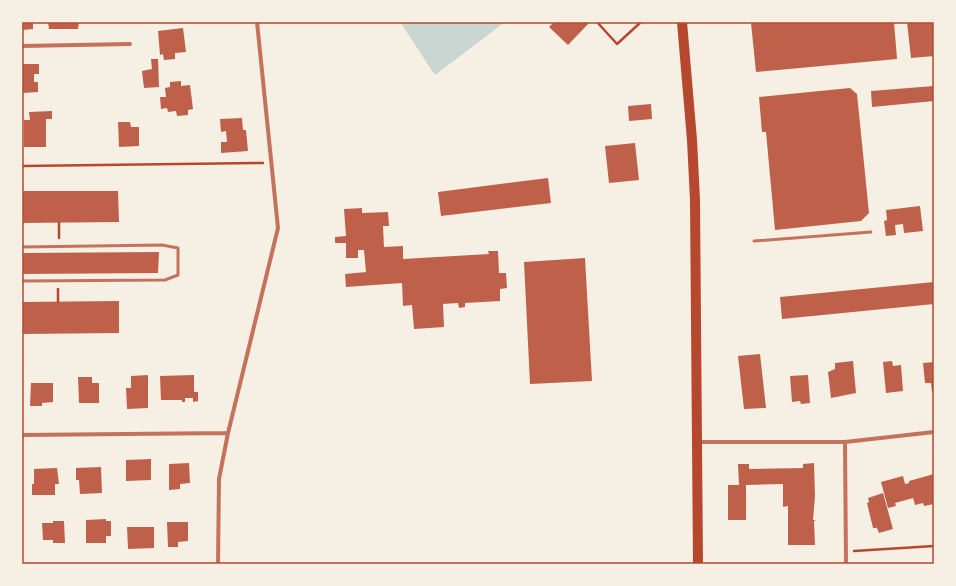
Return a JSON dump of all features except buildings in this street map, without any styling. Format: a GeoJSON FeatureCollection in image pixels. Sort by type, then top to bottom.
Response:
{"type":"FeatureCollection","features":[{"type":"Feature","properties":{"kind":"main road"},"geometry":{"type":"LineString","coordinates":[[682,22],[692,140],[695,200],[698,564]]}},
{"type":"Feature","properties":{"kind":"street"},"geometry":{"type":"LineString","coordinates":[[218,564],[219,479],[228,433],[278,228],[256,22]]}},
{"type":"Feature","properties":{"kind":"street"},"geometry":{"type":"LineString","coordinates":[[22,46],[130,44]]}},
{"type":"Feature","properties":{"kind":"street"},"geometry":{"type":"LineString","coordinates":[[698,442],[845,442],[934,432]]}},
{"type":"Feature","properties":{"kind":"street"},"geometry":{"type":"LineString","coordinates":[[22,435],[228,433]]}},
{"type":"Feature","properties":{"kind":"street"},"geometry":{"type":"LineString","coordinates":[[845,442],[846,564]]}},
{"type":"Feature","properties":{"kind":"lane"},"geometry":{"type":"LineString","coordinates":[[754,241],[871,232]]}},
{"type":"Feature","properties":{"kind":"lane"},"geometry":{"type":"LineString","coordinates":[[22,247],[162,245],[178,248],[178,275],[165,280],[22,281]]}},
{"type":"Feature","properties":{"kind":"path"},"geometry":{"type":"LineString","coordinates":[[597,22],[617,44],[641,22]]}},
{"type":"Feature","properties":{"kind":"path"},"geometry":{"type":"LineString","coordinates":[[22,166],[271,163]]}},
{"type":"Feature","properties":{"kind":"path"},"geometry":{"type":"LineString","coordinates":[[59,223],[59,246]]}},
{"type":"Feature","properties":{"kind":"path"},"geometry":{"type":"LineString","coordinates":[[846,552],[934,546]]}},
{"type":"Feature","properties":{"kind":"shaded area"},"geometry":{"type":"Polygon","coordinates":[[[400,22],[505,22],[435,75],[400,22]]]}}]}
